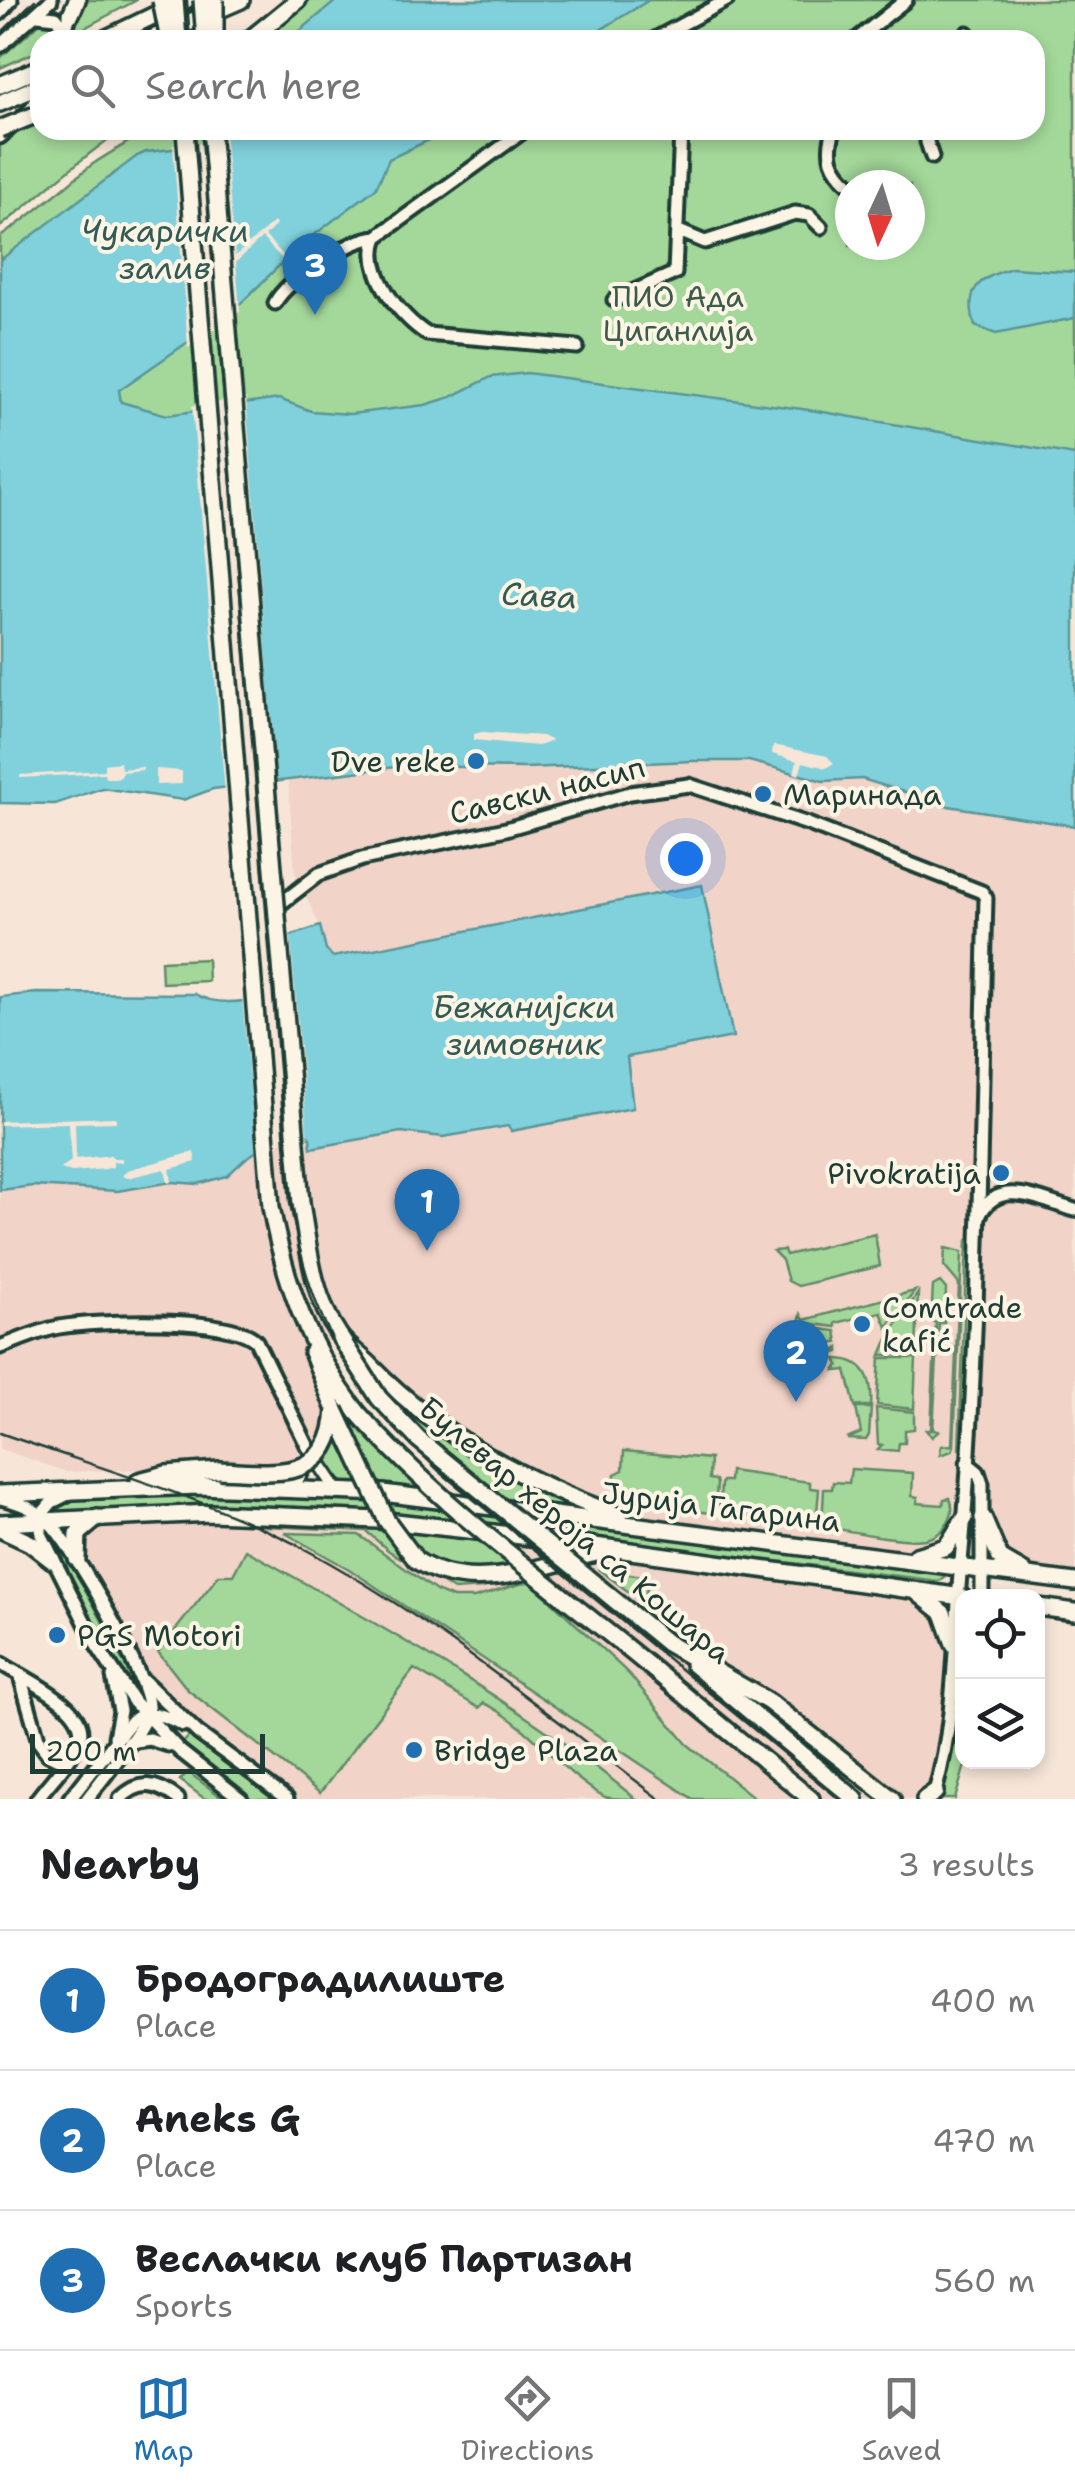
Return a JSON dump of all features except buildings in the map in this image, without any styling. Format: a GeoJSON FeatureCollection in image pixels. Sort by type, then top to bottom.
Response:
{"type":"FeatureCollection","features":[{"type":"Feature","properties":{"kind":"main road"},"geometry":{"type":"LineString","coordinates":[[161,0],[167,30]]}},
{"type":"Feature","properties":{"kind":"main road"},"geometry":{"type":"LineString","coordinates":[[175,0],[177,30]]}},
{"type":"Feature","properties":{"kind":"main road"},"geometry":{"type":"LineString","coordinates":[[124,30],[186,0]]}},
{"type":"Feature","properties":{"kind":"main road"},"geometry":{"type":"LineString","coordinates":[[202,0],[204,30]]}},
{"type":"Feature","properties":{"kind":"main road"},"geometry":{"type":"LineString","coordinates":[[215,0],[215,30]]}},
{"type":"Feature","properties":{"kind":"main road"},"geometry":{"type":"LineString","coordinates":[[172,30],[240,0]]}},
{"type":"Feature","properties":{"kind":"main road"},"geometry":{"type":"LineString","coordinates":[[261,30],[298,0]]}},
{"type":"Feature","properties":{"kind":"main road"},"geometry":{"type":"LineString","coordinates":[[0,85],[30,72]]}},
{"type":"Feature","properties":{"kind":"main road"},"geometry":{"type":"LineString","coordinates":[[0,103],[30,90]]}},
{"type":"Feature","properties":{"kind":"main road"},"geometry":{"type":"LineString","coordinates":[[0,133],[30,119]]}},
{"type":"Feature","properties":{"kind":"main road","name":"Булевар хероја са Кошара"},"geometry":{"type":"LineString","coordinates":[[186,140],[271,1207],[286,1277],[310,1339],[351,1404],[397,1454],[463,1514],[811,1799]]}},
{"type":"Feature","properties":{"kind":"main road","name":"Булевар хероја са Кошара"},"geometry":{"type":"LineString","coordinates":[[212,140],[301,1202],[318,1290],[340,1336],[379,1398],[418,1439],[855,1799]]}},
{"type":"Feature","properties":{"kind":"main road"},"geometry":{"type":"LineString","coordinates":[[340,1336],[413,1406],[476,1451],[536,1482],[647,1526]]}},
{"type":"Feature","properties":{"kind":"main road"},"geometry":{"type":"LineString","coordinates":[[310,1339],[318,1372],[387,1521],[416,1560],[434,1571],[465,1579],[511,1573],[617,1549]]}},
{"type":"Feature","properties":{"kind":"main road"},"geometry":{"type":"LineString","coordinates":[[124,1487],[166,1474],[218,1470],[276,1472],[307,1465],[329,1444],[335,1410]]}},
{"type":"Feature","properties":{"kind":"main road","name":"Јурија Гагарина"},"geometry":{"type":"LineString","coordinates":[[0,1496],[124,1487],[281,1487],[424,1496],[1075,1582]]}},
{"type":"Feature","properties":{"kind":"main road","name":"Јурија Гагарина"},"geometry":{"type":"LineString","coordinates":[[0,1526],[43,1518],[212,1513],[327,1516],[446,1526],[955,1596]]}},
{"type":"Feature","properties":{"kind":"main road"},"geometry":{"type":"LineString","coordinates":[[77,1559],[78,1534],[100,1517]]}},
{"type":"Feature","properties":{"kind":"main road"},"geometry":{"type":"LineString","coordinates":[[902,1559],[946,1547],[965,1518]]}},
{"type":"Feature","properties":{"kind":"main road"},"geometry":{"type":"LineString","coordinates":[[983,1518],[1000,1558],[1032,1576]]}},
{"type":"Feature","properties":{"kind":"main road"},"geometry":{"type":"LineString","coordinates":[[0,1526],[52,1560]]}},
{"type":"Feature","properties":{"kind":"main road"},"geometry":{"type":"LineString","coordinates":[[915,1590],[943,1612],[954,1644]]}},
{"type":"Feature","properties":{"kind":"main road"},"geometry":{"type":"LineString","coordinates":[[1045,1608],[1075,1612]]}},
{"type":"Feature","properties":{"kind":"main road"},"geometry":{"type":"LineString","coordinates":[[667,1643],[769,1702],[891,1798]]}},
{"type":"Feature","properties":{"kind":"street"},"geometry":{"type":"LineString","coordinates":[[0,12],[11,0]]}},
{"type":"Feature","properties":{"kind":"street"},"geometry":{"type":"LineString","coordinates":[[681,30],[727,0]]}},
{"type":"Feature","properties":{"kind":"street"},"geometry":{"type":"LineString","coordinates":[[868,30],[906,0]]}},
{"type":"Feature","properties":{"kind":"street"},"geometry":{"type":"LineString","coordinates":[[66,30],[73,5]]}},
{"type":"Feature","properties":{"kind":"street"},"geometry":{"type":"LineString","coordinates":[[0,46],[44,9],[56,17],[61,30]]}},
{"type":"Feature","properties":{"kind":"street"},"geometry":{"type":"LineString","coordinates":[[0,133],[30,110]]}},
{"type":"Feature","properties":{"kind":"street"},"geometry":{"type":"LineString","coordinates":[[275,304],[285,288],[360,239],[377,237],[512,140]]}},
{"type":"Feature","properties":{"kind":"street"},"geometry":{"type":"LineString","coordinates":[[614,300],[675,273],[682,140]]}},
{"type":"Feature","properties":{"kind":"street"},"geometry":{"type":"LineString","coordinates":[[833,140],[830,161],[835,170]]}},
{"type":"Feature","properties":{"kind":"street"},"geometry":{"type":"LineString","coordinates":[[927,140],[932,157]]}},
{"type":"Feature","properties":{"kind":"street"},"geometry":{"type":"LineString","coordinates":[[679,231],[705,242],[795,213],[809,215],[822,228]]}},
{"type":"Feature","properties":{"kind":"street"},"geometry":{"type":"LineString","coordinates":[[377,237],[374,256],[392,304],[408,322],[427,334],[577,347]]}},
{"type":"Feature","properties":{"kind":"street","name":"Савски насип"},"geometry":{"type":"LineString","coordinates":[[272,911],[319,874],[346,864],[506,829],[630,793],[674,786],[699,788],[978,888],[986,898],[960,1589]]}},
{"type":"Feature","properties":{"kind":"street"},"geometry":{"type":"LineString","coordinates":[[977,1220],[986,1202],[1004,1192],[1075,1210]]}},
{"type":"Feature","properties":{"kind":"street"},"geometry":{"type":"LineString","coordinates":[[0,1347],[46,1330],[109,1322],[239,1330],[256,1341],[308,1447],[337,1490]]}},
{"type":"Feature","properties":{"kind":"street"},"geometry":{"type":"LineString","coordinates":[[281,1487],[298,1479],[304,1471],[308,1447]]}},
{"type":"Feature","properties":{"kind":"street","name":"Савски насип"},"geometry":{"type":"LineString","coordinates":[[967,1464],[981,1478],[982,1589]]}},
{"type":"Feature","properties":{"kind":"street"},"geometry":{"type":"LineString","coordinates":[[86,1488],[58,1498],[43,1518],[44,1543],[52,1560],[110,1670],[180,1752],[241,1799]]}},
{"type":"Feature","properties":{"kind":"street"},"geometry":{"type":"LineString","coordinates":[[0,1496],[43,1518],[77,1559],[148,1693],[146,1715],[87,1799]]}},
{"type":"Feature","properties":{"kind":"street","name":"Савски насип"},"geometry":{"type":"LineString","coordinates":[[930,1796],[946,1750],[955,1636]]}},
{"type":"Feature","properties":{"kind":"street"},"geometry":{"type":"LineString","coordinates":[[0,1663],[71,1708],[79,1720],[80,1738],[37,1799]]}},
{"type":"Feature","properties":{"kind":"street"},"geometry":{"type":"LineString","coordinates":[[110,1670],[120,1712],[114,1741]]}},
{"type":"Feature","properties":{"kind":"street"},"geometry":{"type":"LineString","coordinates":[[20,1676],[37,1751],[64,1762]]}},
{"type":"Feature","properties":{"kind":"street"},"geometry":{"type":"LineString","coordinates":[[141,1678],[198,1733],[287,1799]]}},
{"type":"Feature","properties":{"kind":"street"},"geometry":{"type":"LineString","coordinates":[[70,1799],[130,1721],[160,1714],[198,1733]]}},
{"type":"Feature","properties":{"kind":"street"},"geometry":{"type":"LineString","coordinates":[[129,1742],[155,1740],[180,1752]]}},
{"type":"Feature","properties":{"kind":"street"},"geometry":{"type":"LineString","coordinates":[[120,1799],[133,1787],[145,1784],[161,1787],[178,1799]]}},
{"type":"Feature","properties":{"kind":"shaded area"},"geometry":{"type":"Polygon","coordinates":[[[749,761],[823,781],[862,779],[908,793],[917,801],[1075,826],[1075,1210],[1005,1190],[990,1194],[975,1218],[958,1513],[954,1527],[934,1549],[911,1552],[647,1518],[522,1473],[467,1441],[387,1373],[357,1338],[306,1343],[318,1367],[329,1411],[318,1456],[287,1464],[217,1460],[67,1472],[0,1449],[0,1190],[33,1186],[117,1191],[172,1182],[198,1184],[227,1176],[291,1128],[301,1127],[312,1148],[401,1132],[443,1137],[509,1125],[510,1131],[633,1107],[626,1057],[702,886],[333,957],[326,950],[320,926],[295,874],[288,779],[404,766],[525,768],[749,761]]]}},
{"type":"Feature","properties":{"kind":"shaded area"},"geometry":{"type":"Polygon","coordinates":[[[1010,1199],[1075,1213],[1075,1580],[1041,1576],[1011,1564],[986,1518],[984,1472],[974,1440],[985,1227],[994,1203],[1010,1199]]]}},
{"type":"Feature","properties":{"kind":"shaded area"},"geometry":{"type":"Polygon","coordinates":[[[237,1518],[443,1532],[921,1600],[946,1629],[941,1734],[933,1780],[925,1799],[298,1799],[201,1725],[147,1672],[83,1548],[84,1537],[98,1525],[237,1518]]]}},
{"type":"Feature","properties":{"kind":"green space"},"geometry":{"type":"Polygon","coordinates":[[[85,0],[137,0],[81,30],[74,30],[85,0]]]}},
{"type":"Feature","properties":{"kind":"green space","name":"ПИО Ада Циганлија"},"geometry":{"type":"Polygon","coordinates":[[[306,0],[1075,0],[1075,522],[0,401],[0,237],[89,167],[131,140],[1045,140],[1045,30],[269,30],[306,0]]]}},
{"type":"Feature","properties":{"kind":"green space"},"geometry":{"type":"Polygon","coordinates":[[[57,23],[57,30],[32,30],[39,24],[57,23]]]}},
{"type":"Feature","properties":{"kind":"green space"},"geometry":{"type":"Polygon","coordinates":[[[30,32],[30,54],[0,68],[0,58],[30,32]]]}},
{"type":"Feature","properties":{"kind":"green space"},"geometry":{"type":"Polygon","coordinates":[[[30,125],[30,140],[109,140],[0,227],[0,141],[30,125]]]}},
{"type":"Feature","properties":{"kind":"green space"},"geometry":{"type":"Polygon","coordinates":[[[207,959],[208,981],[162,983],[161,961],[207,959]]]}},
{"type":"Feature","properties":{"kind":"green space"},"geometry":{"type":"Polygon","coordinates":[[[875,1234],[880,1266],[798,1286],[788,1281],[782,1260],[773,1251],[784,1250],[786,1255],[875,1234]]]}},
{"type":"Feature","properties":{"kind":"green space"},"geometry":{"type":"Polygon","coordinates":[[[972,1238],[963,1425],[959,1450],[967,1241],[972,1238]]]}},
{"type":"Feature","properties":{"kind":"green space"},"geometry":{"type":"Polygon","coordinates":[[[945,1248],[962,1252],[954,1446],[952,1451],[940,1455],[941,1446],[952,1445],[959,1284],[944,1266],[945,1248]]]}},
{"type":"Feature","properties":{"kind":"green space"},"geometry":{"type":"Polygon","coordinates":[[[940,1282],[946,1289],[944,1323],[939,1323],[933,1430],[939,1431],[932,1437],[926,1430],[931,1430],[936,1323],[931,1322],[933,1286],[940,1282]]]}},
{"type":"Feature","properties":{"kind":"green space"},"geometry":{"type":"Polygon","coordinates":[[[915,1291],[887,1327],[881,1312],[836,1323],[836,1327],[799,1322],[801,1314],[804,1320],[915,1291]]]}},
{"type":"Feature","properties":{"kind":"green space"},"geometry":{"type":"Polygon","coordinates":[[[918,1293],[916,1355],[881,1355],[893,1330],[918,1293]]]}},
{"type":"Feature","properties":{"kind":"green space"},"geometry":{"type":"Polygon","coordinates":[[[799,1326],[836,1331],[838,1342],[826,1346],[834,1351],[839,1348],[839,1352],[809,1356],[799,1326]]]}},
{"type":"Feature","properties":{"kind":"green space"},"geometry":{"type":"Polygon","coordinates":[[[880,1358],[916,1358],[914,1409],[877,1405],[880,1358]]]}},
{"type":"Feature","properties":{"kind":"green space"},"geometry":{"type":"Polygon","coordinates":[[[836,1359],[854,1363],[866,1373],[871,1406],[855,1406],[846,1370],[835,1371],[839,1365],[836,1359]]]}},
{"type":"Feature","properties":{"kind":"green space"},"geometry":{"type":"Polygon","coordinates":[[[379,1383],[442,1435],[604,1515],[505,1502],[417,1429],[379,1383]]]}},
{"type":"Feature","properties":{"kind":"green space"},"geometry":{"type":"Polygon","coordinates":[[[856,1408],[871,1408],[866,1440],[847,1439],[861,1433],[856,1408]]]}},
{"type":"Feature","properties":{"kind":"green space"},"geometry":{"type":"Polygon","coordinates":[[[876,1408],[914,1412],[914,1429],[905,1430],[905,1443],[899,1443],[898,1451],[878,1449],[882,1445],[878,1444],[876,1408]]]}},
{"type":"Feature","properties":{"kind":"green space"},"geometry":{"type":"Polygon","coordinates":[[[350,1417],[427,1494],[380,1489],[350,1417]]]}},
{"type":"Feature","properties":{"kind":"green space"},"geometry":{"type":"Polygon","coordinates":[[[338,1428],[364,1488],[337,1485],[321,1461],[338,1428]]]}},
{"type":"Feature","properties":{"kind":"green space"},"geometry":{"type":"Polygon","coordinates":[[[624,1451],[710,1459],[709,1479],[717,1484],[715,1510],[710,1513],[614,1499],[615,1474],[623,1470],[624,1451]]]}},
{"type":"Feature","properties":{"kind":"green space"},"geometry":{"type":"Polygon","coordinates":[[[851,1469],[913,1473],[912,1496],[918,1497],[917,1503],[943,1505],[944,1499],[950,1498],[952,1511],[948,1523],[932,1537],[916,1540],[822,1526],[824,1489],[832,1489],[833,1482],[849,1483],[851,1469]]]}},
{"type":"Feature","properties":{"kind":"green space"},"geometry":{"type":"Polygon","coordinates":[[[730,1471],[810,1482],[810,1488],[819,1489],[816,1524],[722,1513],[721,1485],[722,1481],[729,1481],[730,1471]]]}},
{"type":"Feature","properties":{"kind":"green space"},"geometry":{"type":"Polygon","coordinates":[[[275,1492],[443,1505],[943,1572],[944,1577],[938,1581],[472,1523],[294,1507],[51,1511],[62,1501],[85,1497],[275,1492]]]}},
{"type":"Feature","properties":{"kind":"green space"},"geometry":{"type":"Polygon","coordinates":[[[257,1522],[382,1529],[410,1559],[425,1567],[457,1574],[515,1576],[482,1588],[454,1590],[389,1551],[366,1531],[267,1526],[257,1522]]]}},
{"type":"Feature","properties":{"kind":"green space"},"geometry":{"type":"Polygon","coordinates":[[[49,1530],[66,1552],[141,1696],[135,1698],[122,1678],[52,1548],[49,1530]]]}},
{"type":"Feature","properties":{"kind":"green space"},"geometry":{"type":"Polygon","coordinates":[[[407,1531],[479,1539],[506,1560],[504,1566],[491,1568],[447,1566],[422,1554],[407,1531]]]}},
{"type":"Feature","properties":{"kind":"green space"},"geometry":{"type":"Polygon","coordinates":[[[285,1533],[359,1535],[436,1591],[453,1598],[474,1598],[530,1581],[629,1674],[687,1744],[756,1799],[693,1799],[349,1569],[285,1533]]]}},
{"type":"Feature","properties":{"kind":"green space"},"geometry":{"type":"Polygon","coordinates":[[[246,1550],[496,1697],[636,1799],[605,1797],[501,1713],[484,1703],[479,1708],[414,1669],[320,1793],[188,1690],[158,1652],[219,1575],[233,1575],[246,1550]]]}},
{"type":"Feature","properties":{"kind":"green space"},"geometry":{"type":"Polygon","coordinates":[[[598,1569],[649,1577],[644,1603],[598,1569]]]}},
{"type":"Feature","properties":{"kind":"green space"},"geometry":{"type":"Polygon","coordinates":[[[190,1735],[278,1799],[252,1799],[175,1742],[183,1743],[190,1735]]]}},
{"type":"Feature","properties":{"kind":"green space"},"geometry":{"type":"Polygon","coordinates":[[[955,1742],[955,1769],[964,1769],[955,1799],[942,1799],[955,1742]]]}},
{"type":"Feature","properties":{"kind":"green space"},"geometry":{"type":"Polygon","coordinates":[[[188,1772],[224,1799],[205,1799],[180,1780],[188,1772]]]}},
{"type":"Feature","properties":{"kind":"water"},"geometry":{"type":"Polygon","coordinates":[[[337,0],[649,0],[600,30],[301,30],[337,0]]]}},
{"type":"Feature","properties":{"kind":"water"},"geometry":{"type":"Polygon","coordinates":[[[220,140],[429,140],[389,159],[376,188],[297,248],[234,310],[119,390],[121,402],[167,415],[279,399],[311,411],[350,414],[425,405],[491,377],[527,373],[817,411],[1075,455],[1075,826],[917,801],[908,793],[862,779],[823,781],[749,761],[525,768],[404,766],[213,789],[183,800],[102,788],[55,804],[0,803],[0,260],[137,156],[216,144],[220,140]]]}},
{"type":"Feature","properties":{"kind":"water"},"geometry":{"type":"Polygon","coordinates":[[[1012,268],[1075,272],[1075,318],[996,334],[975,326],[971,303],[977,287],[990,276],[1012,268]]]}},
{"type":"Feature","properties":{"kind":"water","name":"Бежанијски зимовник"},"geometry":{"type":"Polygon","coordinates":[[[702,885],[733,1037],[627,1057],[633,1108],[511,1131],[508,1126],[443,1137],[401,1132],[311,1148],[310,1138],[301,1127],[291,1128],[227,1176],[198,1184],[172,1182],[117,1191],[33,1186],[0,1190],[0,997],[36,993],[195,994],[214,1001],[247,1001],[278,994],[284,938],[320,926],[326,950],[333,957],[702,885]]]}},
{"type":"Feature","properties":{"kind":"pier"},"geometry":{"type":"Polygon","coordinates":[[[225,140],[235,256],[274,222],[276,225],[265,236],[287,259],[284,261],[262,238],[236,262],[240,312],[188,348],[173,145],[225,140]]]}},
{"type":"Feature","properties":{"kind":"pier"},"geometry":{"type":"Polygon","coordinates":[[[246,398],[277,786],[225,793],[192,406],[246,398]]]}},
{"type":"Feature","properties":{"kind":"pier"},"geometry":{"type":"Polygon","coordinates":[[[474,734],[542,736],[552,741],[538,746],[474,740],[474,734]]]}},
{"type":"Feature","properties":{"kind":"pier"},"geometry":{"type":"Polygon","coordinates":[[[773,745],[827,756],[834,763],[826,768],[803,762],[799,775],[794,773],[797,761],[772,754],[773,745]]]}},
{"type":"Feature","properties":{"kind":"pier"},"geometry":{"type":"Polygon","coordinates":[[[120,762],[121,769],[143,770],[122,772],[121,777],[114,778],[105,778],[104,773],[20,778],[104,770],[104,764],[120,762]]]}},
{"type":"Feature","properties":{"kind":"pier"},"geometry":{"type":"Polygon","coordinates":[[[156,769],[182,771],[182,784],[156,785],[156,769]]]}},
{"type":"Feature","properties":{"kind":"pier"},"geometry":{"type":"Polygon","coordinates":[[[290,930],[309,1153],[298,1131],[256,1158],[242,996],[276,989],[282,933],[290,930]]]}},
{"type":"Feature","properties":{"kind":"pier"},"geometry":{"type":"Polygon","coordinates":[[[116,1117],[116,1122],[75,1123],[76,1159],[111,1155],[122,1158],[122,1162],[113,1162],[113,1167],[105,1169],[72,1172],[60,1169],[71,1161],[69,1123],[0,1125],[0,1121],[116,1117]]]}},
{"type":"Feature","properties":{"kind":"pier"},"geometry":{"type":"Polygon","coordinates":[[[194,1152],[196,1162],[170,1169],[172,1182],[168,1183],[165,1169],[122,1176],[127,1170],[194,1152]]]}},
{"type":"Feature","properties":{"kind":"tram line"},"geometry":{"type":"LineString","coordinates":[[0,34],[35,0]]}},
{"type":"Feature","properties":{"kind":"tram line"},"geometry":{"type":"LineString","coordinates":[[187,0],[189,30]]}},
{"type":"Feature","properties":{"kind":"tram line"},"geometry":{"type":"LineString","coordinates":[[203,140],[290,1203],[299,1247],[323,1320],[358,1381],[407,1440],[439,1471],[839,1799]]}},
{"type":"Feature","properties":{"kind":"railway"},"geometry":{"type":"LineString","coordinates":[[0,1433],[198,1501],[312,1553],[447,1638],[660,1799]]}},
{"type":"Feature","properties":{"kind":"place","name":"Веслачки клуб Партизан"},"geometry":{"type":"Point","coordinates":[315,315]}},
{"type":"Feature","properties":{"kind":"place","name":"Dve reke"},"geometry":{"type":"Point","coordinates":[476,761]}},
{"type":"Feature","properties":{"kind":"place","name":"Маринада"},"geometry":{"type":"Point","coordinates":[763,794]}},
{"type":"Feature","properties":{"kind":"place","name":"Pivokratija"},"geometry":{"type":"Point","coordinates":[1001,1173]}},
{"type":"Feature","properties":{"kind":"place","name":"Бродоградилиште"},"geometry":{"type":"Point","coordinates":[427,1251]}},
{"type":"Feature","properties":{"kind":"place","name":"Comtrade kafić"},"geometry":{"type":"Point","coordinates":[862,1324]}},
{"type":"Feature","properties":{"kind":"place","name":"Aneks G"},"geometry":{"type":"Point","coordinates":[796,1402]}},
{"type":"Feature","properties":{"kind":"place","name":"PGS Motori"},"geometry":{"type":"Point","coordinates":[57,1635]}},
{"type":"Feature","properties":{"kind":"place","name":"Bridge Plaza"},"geometry":{"type":"Point","coordinates":[414,1750]}},
{"type":"Feature","properties":{"kind":"water label","name":"Чукарички залив"},"geometry":{"type":"Point","coordinates":[165,248]}},
{"type":"Feature","properties":{"kind":"water label","name":"Сава"},"geometry":{"type":"Point","coordinates":[539,595]}}]}
